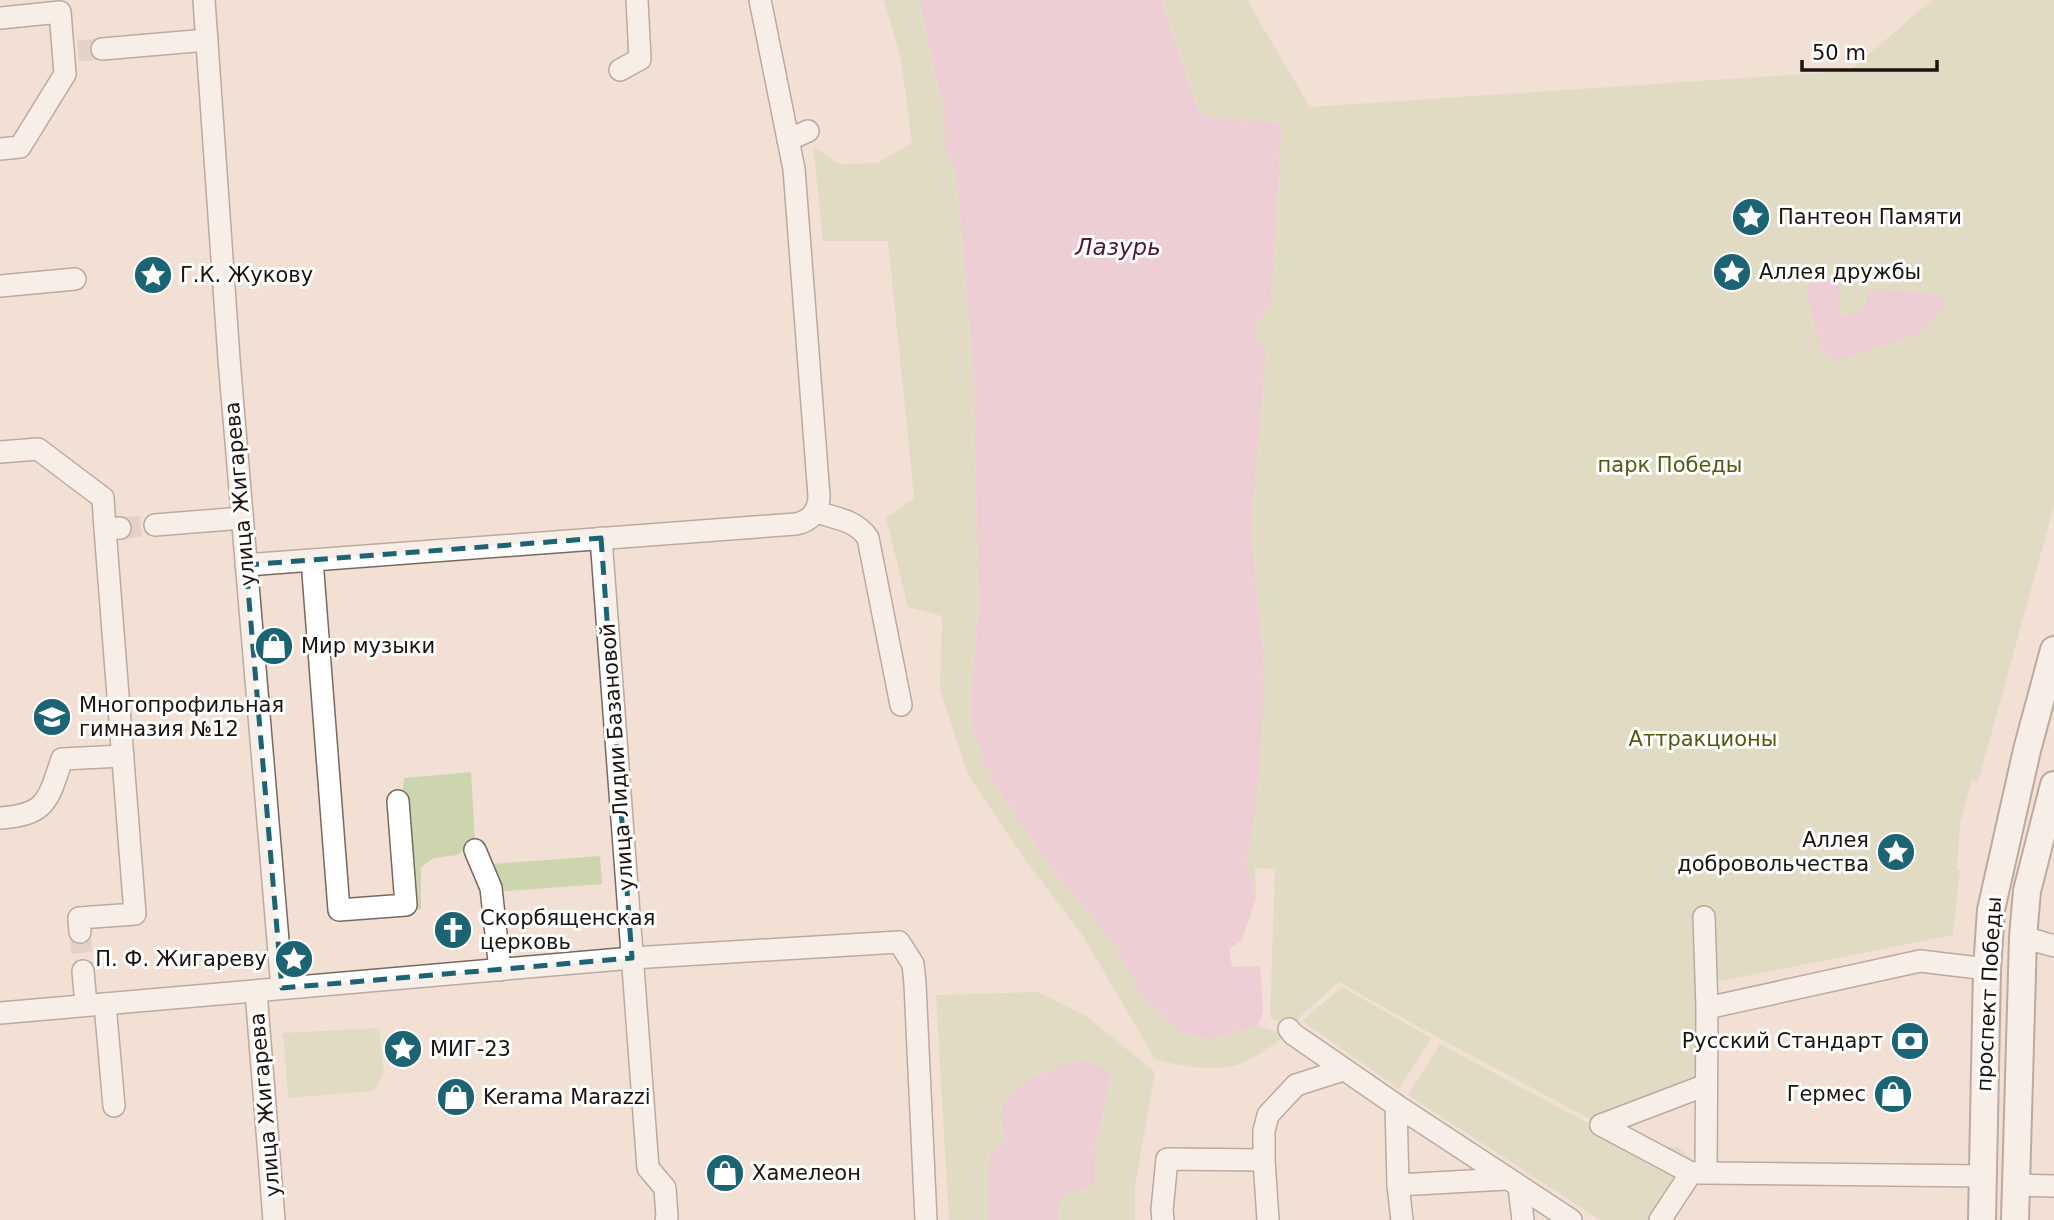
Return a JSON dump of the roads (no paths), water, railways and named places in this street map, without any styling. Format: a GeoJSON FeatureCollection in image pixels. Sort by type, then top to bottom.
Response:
{"type":"FeatureCollection","features":[{"type":"Feature","properties":{"kind":"main road","name":"проспект Победы"},"geometry":{"type":"LineString","coordinates":[[1982,1220],[1988,933],[1994,886],[2054,650]]}},
{"type":"Feature","properties":{"kind":"main road","name":"проспект Победы"},"geometry":{"type":"LineString","coordinates":[[2015,1220],[2022,937],[2027,891],[2054,785]]}},
{"type":"Feature","properties":{"kind":"main road"},"geometry":{"type":"LineString","coordinates":[[1987,969],[2008,981],[2015,991],[2020,1007]]}},
{"type":"Feature","properties":{"kind":"main road"},"geometry":{"type":"LineString","coordinates":[[1983,1149],[1988,1165],[1995,1175],[2004,1182],[2015,1185]]}},
{"type":"Feature","properties":{"kind":"street","name":"улица Жигарева"},"geometry":{"type":"LineString","coordinates":[[204,0],[242,518],[282,988]]}},
{"type":"Feature","properties":{"kind":"street"},"geometry":{"type":"LineString","coordinates":[[620,70],[640,59],[637,0]]}},
{"type":"Feature","properties":{"kind":"street"},"geometry":{"type":"LineString","coordinates":[[246,565],[796,524],[809,519],[816,512],[819,496],[794,169],[760,0]]}},
{"type":"Feature","properties":{"kind":"street"},"geometry":{"type":"LineString","coordinates":[[0,18],[34,7],[60,12],[70,52],[65,74],[20,147],[0,149]]}},
{"type":"Feature","properties":{"kind":"street"},"geometry":{"type":"LineString","coordinates":[[102,49],[207,40]]}},
{"type":"Feature","properties":{"kind":"street"},"geometry":{"type":"LineString","coordinates":[[788,140],[808,131]]}},
{"type":"Feature","properties":{"kind":"street"},"geometry":{"type":"LineString","coordinates":[[0,286],[75,279]]}},
{"type":"Feature","properties":{"kind":"street"},"geometry":{"type":"LineString","coordinates":[[0,452],[38,449],[103,498],[113,528],[123,756],[135,914],[79,918],[80,932]]}},
{"type":"Feature","properties":{"kind":"street"},"geometry":{"type":"LineString","coordinates":[[816,512],[853,524],[862,529],[868,538],[901,705]]}},
{"type":"Feature","properties":{"kind":"street"},"geometry":{"type":"LineString","coordinates":[[155,525],[242,518]]}},
{"type":"Feature","properties":{"kind":"street","name":"улица Лидии Базановой"},"geometry":{"type":"LineString","coordinates":[[601,538],[648,1168],[665,1188],[666,1220]]}},
{"type":"Feature","properties":{"kind":"street"},"geometry":{"type":"LineString","coordinates":[[312,560],[339,910],[406,905],[398,801]]}},
{"type":"Feature","properties":{"kind":"street"},"geometry":{"type":"LineString","coordinates":[[0,818],[30,814],[40,807],[49,798],[62,759],[123,756]]}},
{"type":"Feature","properties":{"kind":"street"},"geometry":{"type":"LineString","coordinates":[[475,850],[491,888],[500,970]]}},
{"type":"Feature","properties":{"kind":"street"},"geometry":{"type":"LineString","coordinates":[[1660,1220],[1699,1173],[1706,1085],[1704,917]]}},
{"type":"Feature","properties":{"kind":"street"},"geometry":{"type":"LineString","coordinates":[[2022,937],[2054,946]]}},
{"type":"Feature","properties":{"kind":"street"},"geometry":{"type":"LineString","coordinates":[[0,1013],[632,958],[899,942],[913,964],[915,984],[926,1220]]}},
{"type":"Feature","properties":{"kind":"street"},"geometry":{"type":"LineString","coordinates":[[1707,1008],[1920,961],[1987,969]]}},
{"type":"Feature","properties":{"kind":"street"},"geometry":{"type":"LineString","coordinates":[[83,971],[96,1004],[114,1106]]}},
{"type":"Feature","properties":{"kind":"street","name":"улица Жигарева"},"geometry":{"type":"LineString","coordinates":[[256,991],[274,1220]]}},
{"type":"Feature","properties":{"kind":"street"},"geometry":{"type":"LineString","coordinates":[[1289,1029],[1343,1070],[1571,1220]]}},
{"type":"Feature","properties":{"kind":"street"},"geometry":{"type":"LineString","coordinates":[[1268,1220],[1264,1131],[1268,1115],[1296,1085],[1343,1070]]}},
{"type":"Feature","properties":{"kind":"street"},"geometry":{"type":"LineString","coordinates":[[1706,1085],[1601,1125],[1699,1173],[1983,1176]]}},
{"type":"Feature","properties":{"kind":"street"},"geometry":{"type":"LineString","coordinates":[[1396,1105],[1398,1185],[1402,1220]]}},
{"type":"Feature","properties":{"kind":"street"},"geometry":{"type":"LineString","coordinates":[[1163,1220],[1167,1159],[1264,1160]]}},
{"type":"Feature","properties":{"kind":"street"},"geometry":{"type":"LineString","coordinates":[[1398,1185],[1512,1183]]}},
{"type":"Feature","properties":{"kind":"street"},"geometry":{"type":"LineString","coordinates":[[1512,1183],[1523,1220]]}},
{"type":"Feature","properties":{"kind":"street"},"geometry":{"type":"LineString","coordinates":[[2015,1185],[2054,1186]]}},
{"type":"Feature","properties":{"kind":"water","name":"Лазурь"},"geometry":{"type":"Polygon","coordinates":[[[920,0],[1161,0],[1197,108],[1206,117],[1282,123],[1271,302],[1254,326],[1256,337],[1266,356],[1251,528],[1264,665],[1259,775],[1247,868],[1256,898],[1242,940],[1229,949],[1232,967],[1260,966],[1263,1011],[1258,1026],[1210,1039],[1183,1033],[1143,999],[1115,944],[1065,885],[1008,806],[985,765],[972,725],[971,694],[979,609],[973,361],[956,170],[945,147],[945,117],[920,0]]]}},
{"type":"Feature","properties":{"kind":"water"},"geometry":{"type":"Polygon","coordinates":[[[1820,277],[1835,278],[1839,287],[1838,311],[1844,317],[1865,310],[1868,293],[1873,289],[1937,294],[1945,305],[1917,335],[1841,359],[1834,358],[1826,355],[1820,347],[1807,289],[1811,281],[1820,277]]]}},
{"type":"Feature","properties":{"kind":"water"},"geometry":{"type":"Polygon","coordinates":[[[1081,1060],[1112,1071],[1096,1145],[1095,1184],[1061,1197],[1057,1215],[1059,1220],[989,1220],[988,1174],[991,1154],[1005,1139],[1002,1114],[1008,1097],[1036,1076],[1081,1060]]]}},
{"type":"Feature","properties":{"kind":"tunnel"},"geometry":{"type":"LineString","coordinates":[[78,51],[102,49]]}},
{"type":"Feature","properties":{"kind":"tunnel"},"geometry":{"type":"LineString","coordinates":[[120,528],[155,525]]}},
{"type":"Feature","properties":{"kind":"tunnel"},"geometry":{"type":"LineString","coordinates":[[80,932],[83,971]]}},
{"type":"Feature","properties":{"kind":"place","name":"Пантеон Памяти"},"geometry":{"type":"Point","coordinates":[1751,217]}},
{"type":"Feature","properties":{"kind":"place","name":"Аллея дружбы"},"geometry":{"type":"Point","coordinates":[1732,272]}},
{"type":"Feature","properties":{"kind":"place","name":"Г.К. Жукову"},"geometry":{"type":"Point","coordinates":[153,275]}},
{"type":"Feature","properties":{"kind":"place","name":"Мир музыки"},"geometry":{"type":"Point","coordinates":[274,646]}},
{"type":"Feature","properties":{"kind":"place","name":"Многопрофильная гимназия №12"},"geometry":{"type":"Point","coordinates":[52,717]}},
{"type":"Feature","properties":{"kind":"place","name":"Аллея добровольчества"},"geometry":{"type":"Point","coordinates":[1896,852]}},
{"type":"Feature","properties":{"kind":"place","name":"Скорбященская церковь"},"geometry":{"type":"Point","coordinates":[453,930]}},
{"type":"Feature","properties":{"kind":"place","name":"П. Ф. Жигареву"},"geometry":{"type":"Point","coordinates":[294,959]}},
{"type":"Feature","properties":{"kind":"place","name":"Русский Стандарт"},"geometry":{"type":"Point","coordinates":[1910,1041]}},
{"type":"Feature","properties":{"kind":"place","name":"МИГ-23"},"geometry":{"type":"Point","coordinates":[403,1049]}},
{"type":"Feature","properties":{"kind":"place","name":"Гермес"},"geometry":{"type":"Point","coordinates":[1893,1094]}},
{"type":"Feature","properties":{"kind":"place","name":"Kerama Marazzi"},"geometry":{"type":"Point","coordinates":[456,1097]}},
{"type":"Feature","properties":{"kind":"place","name":"Хамелеон"},"geometry":{"type":"Point","coordinates":[725,1173]}},
{"type":"Feature","properties":{"kind":"park label","name":"парк Победы"},"geometry":{"type":"Point","coordinates":[1670,465]}},
{"type":"Feature","properties":{"kind":"park label","name":"Аттракционы"},"geometry":{"type":"Point","coordinates":[1703,739]}}]}
